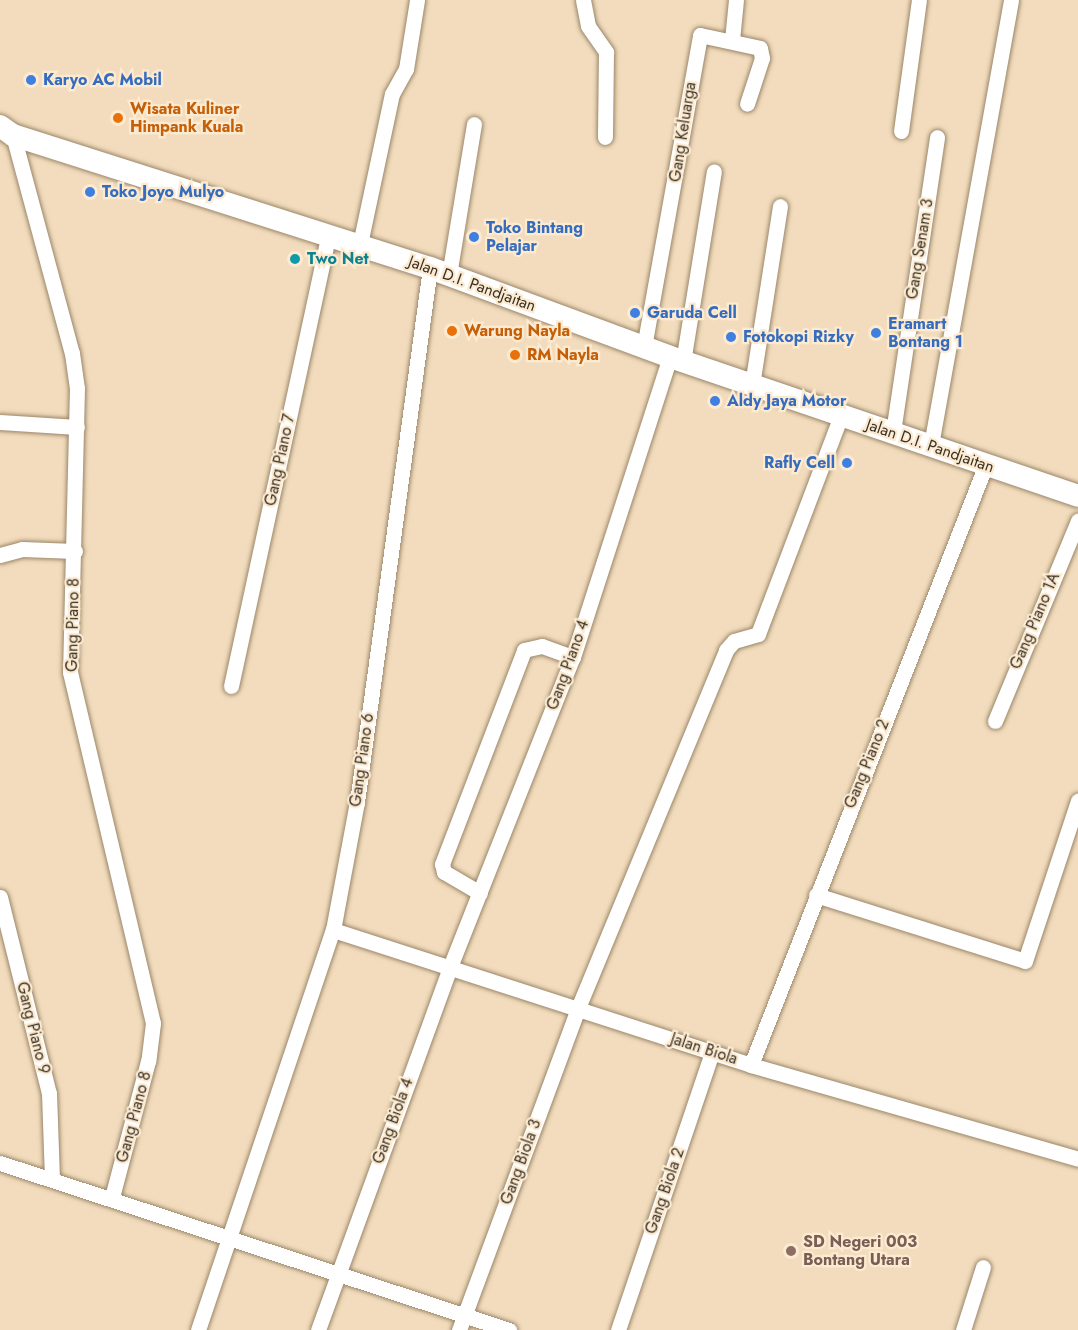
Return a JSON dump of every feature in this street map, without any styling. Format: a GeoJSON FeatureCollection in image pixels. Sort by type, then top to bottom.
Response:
{"type":"FeatureCollection","features":[{"type":"Feature","properties":{"kind":"main road","name":"Jalan D.I. Pandjaitan"},"geometry":{"type":"LineString","coordinates":[[7,130],[360,244],[676,360],[1078,496]]}},
{"type":"Feature","properties":{"kind":"street"},"geometry":{"type":"LineString","coordinates":[[360,244],[392,94],[406,69],[417,0]]}},
{"type":"Feature","properties":{"kind":"street"},"geometry":{"type":"LineString","coordinates":[[583,0],[588,26],[606,52],[604,137]]}},
{"type":"Feature","properties":{"kind":"street"},"geometry":{"type":"LineString","coordinates":[[732,40],[736,0]]}},
{"type":"Feature","properties":{"kind":"street"},"geometry":{"type":"LineString","coordinates":[[901,131],[919,0]]}},
{"type":"Feature","properties":{"kind":"street"},"geometry":{"type":"LineString","coordinates":[[931,445],[1011,0]]}},
{"type":"Feature","properties":{"kind":"street","name":"Gang Keluarga"},"geometry":{"type":"LineString","coordinates":[[644,347],[698,38],[706,35],[760,48],[762,53],[747,104]]}},
{"type":"Feature","properties":{"kind":"street","name":"Gang Piano 6"},"geometry":{"type":"LineString","coordinates":[[198,1330],[333,930],[357,802],[440,272],[474,124]]}},
{"type":"Feature","properties":{"kind":"street","name":"Gang Piano 8"},"geometry":{"type":"LineString","coordinates":[[7,130],[72,353],[77,427],[70,672],[153,1023],[148,1061],[114,1189]]}},
{"type":"Feature","properties":{"kind":"street","name":"Gang Senam 3"},"geometry":{"type":"LineString","coordinates":[[893,432],[937,137]]}},
{"type":"Feature","properties":{"kind":"street","name":"Gang Piano 4"},"geometry":{"type":"LineString","coordinates":[[450,967],[573,657],[676,360],[714,171]]}},
{"type":"Feature","properties":{"kind":"street"},"geometry":{"type":"LineString","coordinates":[[752,385],[780,206]]}},
{"type":"Feature","properties":{"kind":"street","name":"Gang Piano 7"},"geometry":{"type":"LineString","coordinates":[[231,686],[329,234]]}},
{"type":"Feature","properties":{"kind":"street","name":"Gang Biola 3"},"geometry":{"type":"LineString","coordinates":[[465,1314],[578,1008],[726,650],[734,641],[758,634],[841,416]]}},
{"type":"Feature","properties":{"kind":"street"},"geometry":{"type":"LineString","coordinates":[[0,422],[77,427]]}},
{"type":"Feature","properties":{"kind":"street","name":"Gang Piano 2"},"geometry":{"type":"LineString","coordinates":[[751,1065],[986,464]]}},
{"type":"Feature","properties":{"kind":"street","name":"Gang Piano 1A"},"geometry":{"type":"LineString","coordinates":[[995,721],[1078,521]]}},
{"type":"Feature","properties":{"kind":"street"},"geometry":{"type":"LineString","coordinates":[[0,555],[22,549],[75,551]]}},
{"type":"Feature","properties":{"kind":"street"},"geometry":{"type":"LineString","coordinates":[[480,893],[444,872],[442,864],[524,650],[542,646],[573,657]]}},
{"type":"Feature","properties":{"kind":"street"},"geometry":{"type":"LineString","coordinates":[[816,895],[1025,961],[1078,801]]}},
{"type":"Feature","properties":{"kind":"street","name":"Gang Piano 9"},"geometry":{"type":"LineString","coordinates":[[0,897],[49,1093],[53,1170]]}},
{"type":"Feature","properties":{"kind":"street","name":"Jalan Biola"},"geometry":{"type":"LineString","coordinates":[[333,930],[751,1065],[1078,1159]]}},
{"type":"Feature","properties":{"kind":"street","name":"Gang Biola 4"},"geometry":{"type":"LineString","coordinates":[[318,1330],[450,967]]}},
{"type":"Feature","properties":{"kind":"street","name":"Gang Biola 2"},"geometry":{"type":"LineString","coordinates":[[618,1330],[712,1053]]}},
{"type":"Feature","properties":{"kind":"street"},"geometry":{"type":"LineString","coordinates":[[0,1163],[53,1170],[234,1227],[509,1330]]}},
{"type":"Feature","properties":{"kind":"street"},"geometry":{"type":"LineString","coordinates":[[963,1330],[983,1267]]}},
{"type":"Feature","properties":{"kind":"place","name":"Karyo AC Mobil"},"geometry":{"type":"Point","coordinates":[31,80]}},
{"type":"Feature","properties":{"kind":"place","name":"Wisata Kuliner Himpank Kuala"},"geometry":{"type":"Point","coordinates":[118,118]}},
{"type":"Feature","properties":{"kind":"place","name":"Toko Joyo Mulyo"},"geometry":{"type":"Point","coordinates":[90,192]}},
{"type":"Feature","properties":{"kind":"place","name":"Toko Bintang Pelajar"},"geometry":{"type":"Point","coordinates":[474,237]}},
{"type":"Feature","properties":{"kind":"place","name":"Two Net"},"geometry":{"type":"Point","coordinates":[295,259]}},
{"type":"Feature","properties":{"kind":"place","name":"Garuda Cell"},"geometry":{"type":"Point","coordinates":[635,313]}},
{"type":"Feature","properties":{"kind":"place","name":"Warung Nayla"},"geometry":{"type":"Point","coordinates":[452,331]}},
{"type":"Feature","properties":{"kind":"place","name":"Eramart Bontang 1"},"geometry":{"type":"Point","coordinates":[876,333]}},
{"type":"Feature","properties":{"kind":"place","name":"Fotokopi Rizky"},"geometry":{"type":"Point","coordinates":[731,337]}},
{"type":"Feature","properties":{"kind":"place","name":"RM Nayla"},"geometry":{"type":"Point","coordinates":[515,355]}},
{"type":"Feature","properties":{"kind":"place","name":"Aldy Jaya Motor"},"geometry":{"type":"Point","coordinates":[715,401]}},
{"type":"Feature","properties":{"kind":"place","name":"Rafly Cell"},"geometry":{"type":"Point","coordinates":[847,463]}},
{"type":"Feature","properties":{"kind":"place","name":"SD Negeri 003 Bontang Utara"},"geometry":{"type":"Point","coordinates":[791,1251]}}]}
